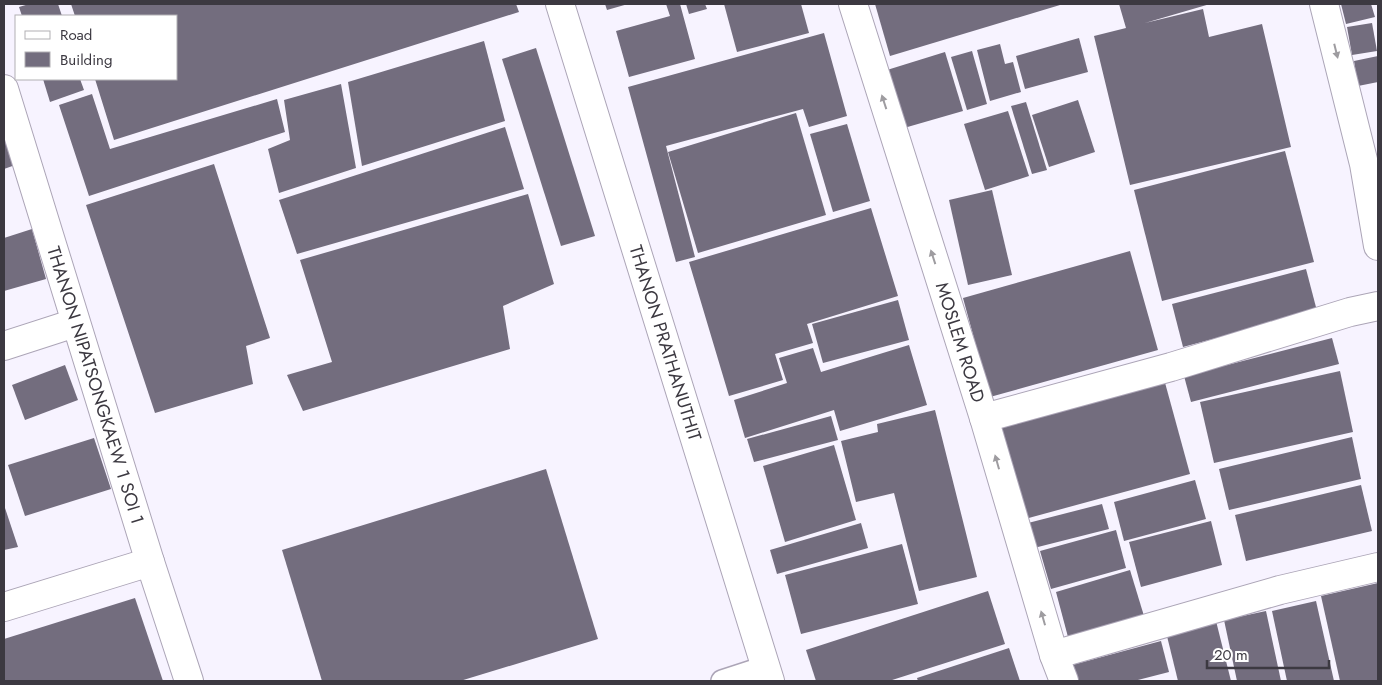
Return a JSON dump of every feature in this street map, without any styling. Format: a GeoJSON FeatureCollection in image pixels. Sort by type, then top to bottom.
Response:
{"type":"FeatureCollection","features":[{"type":"Feature","properties":{"kind":"street","name":"THANON PRATHANUTHIT"},"geometry":{"type":"LineString","coordinates":[[560,4],[767,674]]}},
{"type":"Feature","properties":{"kind":"street","name":"MOSLEM ROAD"},"geometry":{"type":"LineString","coordinates":[[853,4],[984,418],[1054,655],[1064,681]]}},
{"type":"Feature","properties":{"kind":"street"},"geometry":{"type":"LineString","coordinates":[[1324,4],[1371,163],[1378,246]]}},
{"type":"Feature","properties":{"kind":"street","name":"THANON NIPATSONGKAEW 1 SOI 1"},"geometry":{"type":"LineString","coordinates":[[5,97],[150,562],[190,681]]}},
{"type":"Feature","properties":{"kind":"street"},"geometry":{"type":"LineString","coordinates":[[984,418],[1171,367],[1350,312],[1378,306]]}},
{"type":"Feature","properties":{"kind":"street"},"geometry":{"type":"LineString","coordinates":[[4,346],[75,323]]}},
{"type":"Feature","properties":{"kind":"street"},"geometry":{"type":"LineString","coordinates":[[4,607],[150,562]]}},
{"type":"Feature","properties":{"kind":"street"},"geometry":{"type":"LineString","coordinates":[[1054,655],[1280,590],[1378,567]]}},
{"type":"Feature","properties":{"kind":"lane"},"geometry":{"type":"LineString","coordinates":[[722,681],[767,674]]}},
{"type":"Feature","properties":{"kind":"building"},"geometry":{"type":"Polygon","coordinates":[[[29,4],[58,4],[62,15],[22,15],[19,7],[29,4]]]}},
{"type":"Feature","properties":{"kind":"building"},"geometry":{"type":"Polygon","coordinates":[[[71,4],[516,4],[519,12],[114,140],[95,80],[178,80],[178,15],[75,15],[71,4]]]}},
{"type":"Feature","properties":{"kind":"building"},"geometry":{"type":"Polygon","coordinates":[[[605,4],[628,4],[607,10],[605,4]]]}},
{"type":"Feature","properties":{"kind":"building"},"geometry":{"type":"Polygon","coordinates":[[[666,4],[680,4],[695,59],[629,77],[616,31],[670,16],[666,4]]]}},
{"type":"Feature","properties":{"kind":"building"},"geometry":{"type":"Polygon","coordinates":[[[686,4],[705,4],[707,9],[689,14],[686,4]]]}},
{"type":"Feature","properties":{"kind":"building"},"geometry":{"type":"Polygon","coordinates":[[[724,4],[801,4],[809,33],[737,52],[724,4]]]}},
{"type":"Feature","properties":{"kind":"building"},"geometry":{"type":"Polygon","coordinates":[[[875,4],[1059,4],[1060,5],[890,56],[875,4]]]}},
{"type":"Feature","properties":{"kind":"building"},"geometry":{"type":"Polygon","coordinates":[[[1119,4],[1210,4],[1145,23],[1203,9],[1209,37],[1262,24],[1291,147],[1130,185],[1094,36],[1126,28],[1119,4]]]}},
{"type":"Feature","properties":{"kind":"building"},"geometry":{"type":"Polygon","coordinates":[[[1341,4],[1371,4],[1375,17],[1346,24],[1341,4]]]}},
{"type":"Feature","properties":{"kind":"building"},"geometry":{"type":"Polygon","coordinates":[[[1372,23],[1377,51],[1352,55],[1347,27],[1372,23]]]}},
{"type":"Feature","properties":{"kind":"building"},"geometry":{"type":"Polygon","coordinates":[[[824,33],[847,116],[809,127],[803,109],[666,146],[695,257],[676,262],[628,87],[824,33]]]}},
{"type":"Feature","properties":{"kind":"building"},"geometry":{"type":"Polygon","coordinates":[[[1079,38],[1088,72],[1025,89],[1016,56],[1079,38]]]}},
{"type":"Feature","properties":{"kind":"building"},"geometry":{"type":"Polygon","coordinates":[[[484,41],[505,121],[362,166],[348,82],[484,41]]]}},
{"type":"Feature","properties":{"kind":"building"},"geometry":{"type":"Polygon","coordinates":[[[1000,44],[1005,64],[1013,62],[1021,92],[990,101],[977,50],[1000,44]]]}},
{"type":"Feature","properties":{"kind":"building"},"geometry":{"type":"Polygon","coordinates":[[[536,48],[595,236],[561,246],[502,59],[536,48]]]}},
{"type":"Feature","properties":{"kind":"building"},"geometry":{"type":"Polygon","coordinates":[[[972,51],[987,104],[967,110],[951,57],[972,51]]]}},
{"type":"Feature","properties":{"kind":"building"},"geometry":{"type":"Polygon","coordinates":[[[945,52],[963,111],[904,128],[887,70],[945,52]]]}},
{"type":"Feature","properties":{"kind":"building"},"geometry":{"type":"Polygon","coordinates":[[[1378,56],[1378,82],[1358,86],[1354,61],[1378,56]]]}},
{"type":"Feature","properties":{"kind":"building"},"geometry":{"type":"Polygon","coordinates":[[[43,80],[80,80],[84,90],[50,102],[43,80]]]}},
{"type":"Feature","properties":{"kind":"building"},"geometry":{"type":"Polygon","coordinates":[[[341,84],[356,168],[279,193],[268,149],[290,140],[284,100],[341,84]]]}},
{"type":"Feature","properties":{"kind":"building"},"geometry":{"type":"Polygon","coordinates":[[[92,94],[110,149],[277,99],[285,132],[89,196],[59,105],[92,94]]]}},
{"type":"Feature","properties":{"kind":"building"},"geometry":{"type":"Polygon","coordinates":[[[1078,100],[1095,152],[1049,167],[1032,115],[1078,100]]]}},
{"type":"Feature","properties":{"kind":"building"},"geometry":{"type":"Polygon","coordinates":[[[1026,102],[1047,170],[1032,174],[1011,106],[1026,102]]]}},
{"type":"Feature","properties":{"kind":"building"},"geometry":{"type":"Polygon","coordinates":[[[1008,111],[1029,176],[985,190],[964,124],[1008,111]]]}},
{"type":"Feature","properties":{"kind":"building"},"geometry":{"type":"Polygon","coordinates":[[[796,113],[826,215],[698,253],[668,152],[796,113]]]}},
{"type":"Feature","properties":{"kind":"building"},"geometry":{"type":"Polygon","coordinates":[[[4,124],[18,164],[4,169],[4,124]]]}},
{"type":"Feature","properties":{"kind":"building"},"geometry":{"type":"Polygon","coordinates":[[[847,124],[870,201],[833,212],[810,134],[847,124]]]}},
{"type":"Feature","properties":{"kind":"building"},"geometry":{"type":"Polygon","coordinates":[[[505,127],[524,189],[297,254],[279,200],[505,127]]]}},
{"type":"Feature","properties":{"kind":"building"},"geometry":{"type":"Polygon","coordinates":[[[1285,151],[1314,262],[1162,301],[1134,190],[1285,151]]]}},
{"type":"Feature","properties":{"kind":"building"},"geometry":{"type":"Polygon","coordinates":[[[214,164],[270,338],[246,346],[253,384],[155,413],[86,205],[214,164]]]}},
{"type":"Feature","properties":{"kind":"building"},"geometry":{"type":"Polygon","coordinates":[[[992,190],[1012,275],[968,285],[949,200],[992,190]]]}},
{"type":"Feature","properties":{"kind":"building"},"geometry":{"type":"Polygon","coordinates":[[[528,194],[554,284],[503,306],[510,349],[303,411],[287,375],[332,362],[300,260],[528,194]]]}},
{"type":"Feature","properties":{"kind":"building"},"geometry":{"type":"Polygon","coordinates":[[[871,208],[898,296],[807,324],[813,343],[775,354],[783,380],[729,396],[689,262],[871,208]]]}},
{"type":"Feature","properties":{"kind":"building"},"geometry":{"type":"Polygon","coordinates":[[[32,229],[46,279],[4,291],[4,238],[32,229]]]}},
{"type":"Feature","properties":{"kind":"building"},"geometry":{"type":"Polygon","coordinates":[[[1130,251],[1158,350],[990,397],[963,298],[1130,251]]]}},
{"type":"Feature","properties":{"kind":"building"},"geometry":{"type":"Polygon","coordinates":[[[1306,269],[1317,311],[1183,347],[1172,304],[1306,269]]]}},
{"type":"Feature","properties":{"kind":"building"},"geometry":{"type":"Polygon","coordinates":[[[898,300],[909,340],[823,363],[812,324],[898,300]]]}},
{"type":"Feature","properties":{"kind":"building"},"geometry":{"type":"Polygon","coordinates":[[[1332,338],[1339,364],[1191,402],[1184,376],[1332,338]]]}},
{"type":"Feature","properties":{"kind":"building"},"geometry":{"type":"Polygon","coordinates":[[[909,345],[927,405],[840,431],[834,410],[745,438],[734,400],[787,383],[779,358],[813,348],[821,372],[909,345]]]}},
{"type":"Feature","properties":{"kind":"building"},"geometry":{"type":"Polygon","coordinates":[[[65,365],[78,400],[25,420],[12,385],[65,365]]]}},
{"type":"Feature","properties":{"kind":"building"},"geometry":{"type":"Polygon","coordinates":[[[1340,371],[1353,432],[1214,463],[1200,402],[1340,371]]]}},
{"type":"Feature","properties":{"kind":"building"},"geometry":{"type":"Polygon","coordinates":[[[1164,379],[1190,474],[1025,519],[1000,423],[1164,379]]]}},
{"type":"Feature","properties":{"kind":"building"},"geometry":{"type":"Polygon","coordinates":[[[935,410],[977,577],[919,591],[894,493],[856,502],[841,441],[878,432],[877,424],[935,410]]]}},
{"type":"Feature","properties":{"kind":"building"},"geometry":{"type":"Polygon","coordinates":[[[831,416],[838,440],[754,462],[747,439],[831,416]]]}},
{"type":"Feature","properties":{"kind":"building"},"geometry":{"type":"Polygon","coordinates":[[[1352,437],[1361,479],[1229,510],[1219,469],[1352,437]]]}},
{"type":"Feature","properties":{"kind":"building"},"geometry":{"type":"Polygon","coordinates":[[[94,438],[111,489],[25,516],[8,465],[94,438]]]}},
{"type":"Feature","properties":{"kind":"building"},"geometry":{"type":"Polygon","coordinates":[[[834,445],[856,520],[785,542],[763,466],[834,445]]]}},
{"type":"Feature","properties":{"kind":"building"},"geometry":{"type":"Polygon","coordinates":[[[546,469],[598,639],[460,681],[322,681],[282,550],[546,469]]]}},
{"type":"Feature","properties":{"kind":"building"},"geometry":{"type":"Polygon","coordinates":[[[1195,480],[1206,519],[1124,541],[1114,502],[1195,480]]]}},
{"type":"Feature","properties":{"kind":"building"},"geometry":{"type":"Polygon","coordinates":[[[1361,485],[1372,531],[1246,561],[1235,515],[1361,485]]]}},
{"type":"Feature","properties":{"kind":"building"},"geometry":{"type":"Polygon","coordinates":[[[1102,504],[1109,529],[1034,548],[1028,523],[1102,504]]]}},
{"type":"Feature","properties":{"kind":"building"},"geometry":{"type":"Polygon","coordinates":[[[4,505],[18,547],[4,550],[4,505]]]}},
{"type":"Feature","properties":{"kind":"building"},"geometry":{"type":"Polygon","coordinates":[[[1211,521],[1222,565],[1141,587],[1129,542],[1211,521]]]}},
{"type":"Feature","properties":{"kind":"building"},"geometry":{"type":"Polygon","coordinates":[[[861,523],[868,548],[777,574],[770,550],[861,523]]]}},
{"type":"Feature","properties":{"kind":"building"},"geometry":{"type":"Polygon","coordinates":[[[1116,530],[1126,568],[1051,589],[1040,551],[1116,530]]]}},
{"type":"Feature","properties":{"kind":"building"},"geometry":{"type":"Polygon","coordinates":[[[902,544],[918,604],[801,634],[785,575],[902,544]]]}},
{"type":"Feature","properties":{"kind":"building"},"geometry":{"type":"Polygon","coordinates":[[[1130,570],[1144,616],[1068,637],[1056,592],[1130,570]]]}},
{"type":"Feature","properties":{"kind":"building"},"geometry":{"type":"Polygon","coordinates":[[[1378,583],[1378,681],[1340,681],[1321,596],[1378,583]]]}},
{"type":"Feature","properties":{"kind":"building"},"geometry":{"type":"Polygon","coordinates":[[[988,591],[1005,644],[889,681],[816,681],[806,650],[988,591]]]}},
{"type":"Feature","properties":{"kind":"building"},"geometry":{"type":"Polygon","coordinates":[[[135,598],[163,681],[4,681],[4,639],[135,598]]]}},
{"type":"Feature","properties":{"kind":"building"},"geometry":{"type":"Polygon","coordinates":[[[1316,601],[1334,681],[1287,681],[1272,611],[1316,601]]]}},
{"type":"Feature","properties":{"kind":"building"},"geometry":{"type":"Polygon","coordinates":[[[1266,611],[1281,681],[1237,681],[1224,620],[1266,611]]]}},
{"type":"Feature","properties":{"kind":"building"},"geometry":{"type":"Polygon","coordinates":[[[1216,621],[1231,681],[1178,681],[1166,632],[1216,621]]]}},
{"type":"Feature","properties":{"kind":"building"},"geometry":{"type":"Polygon","coordinates":[[[1161,641],[1169,672],[1134,681],[1076,681],[1072,665],[1161,641]]]}},
{"type":"Feature","properties":{"kind":"building"},"geometry":{"type":"Polygon","coordinates":[[[1009,648],[1020,681],[918,681],[917,678],[1009,648]]]}}]}
